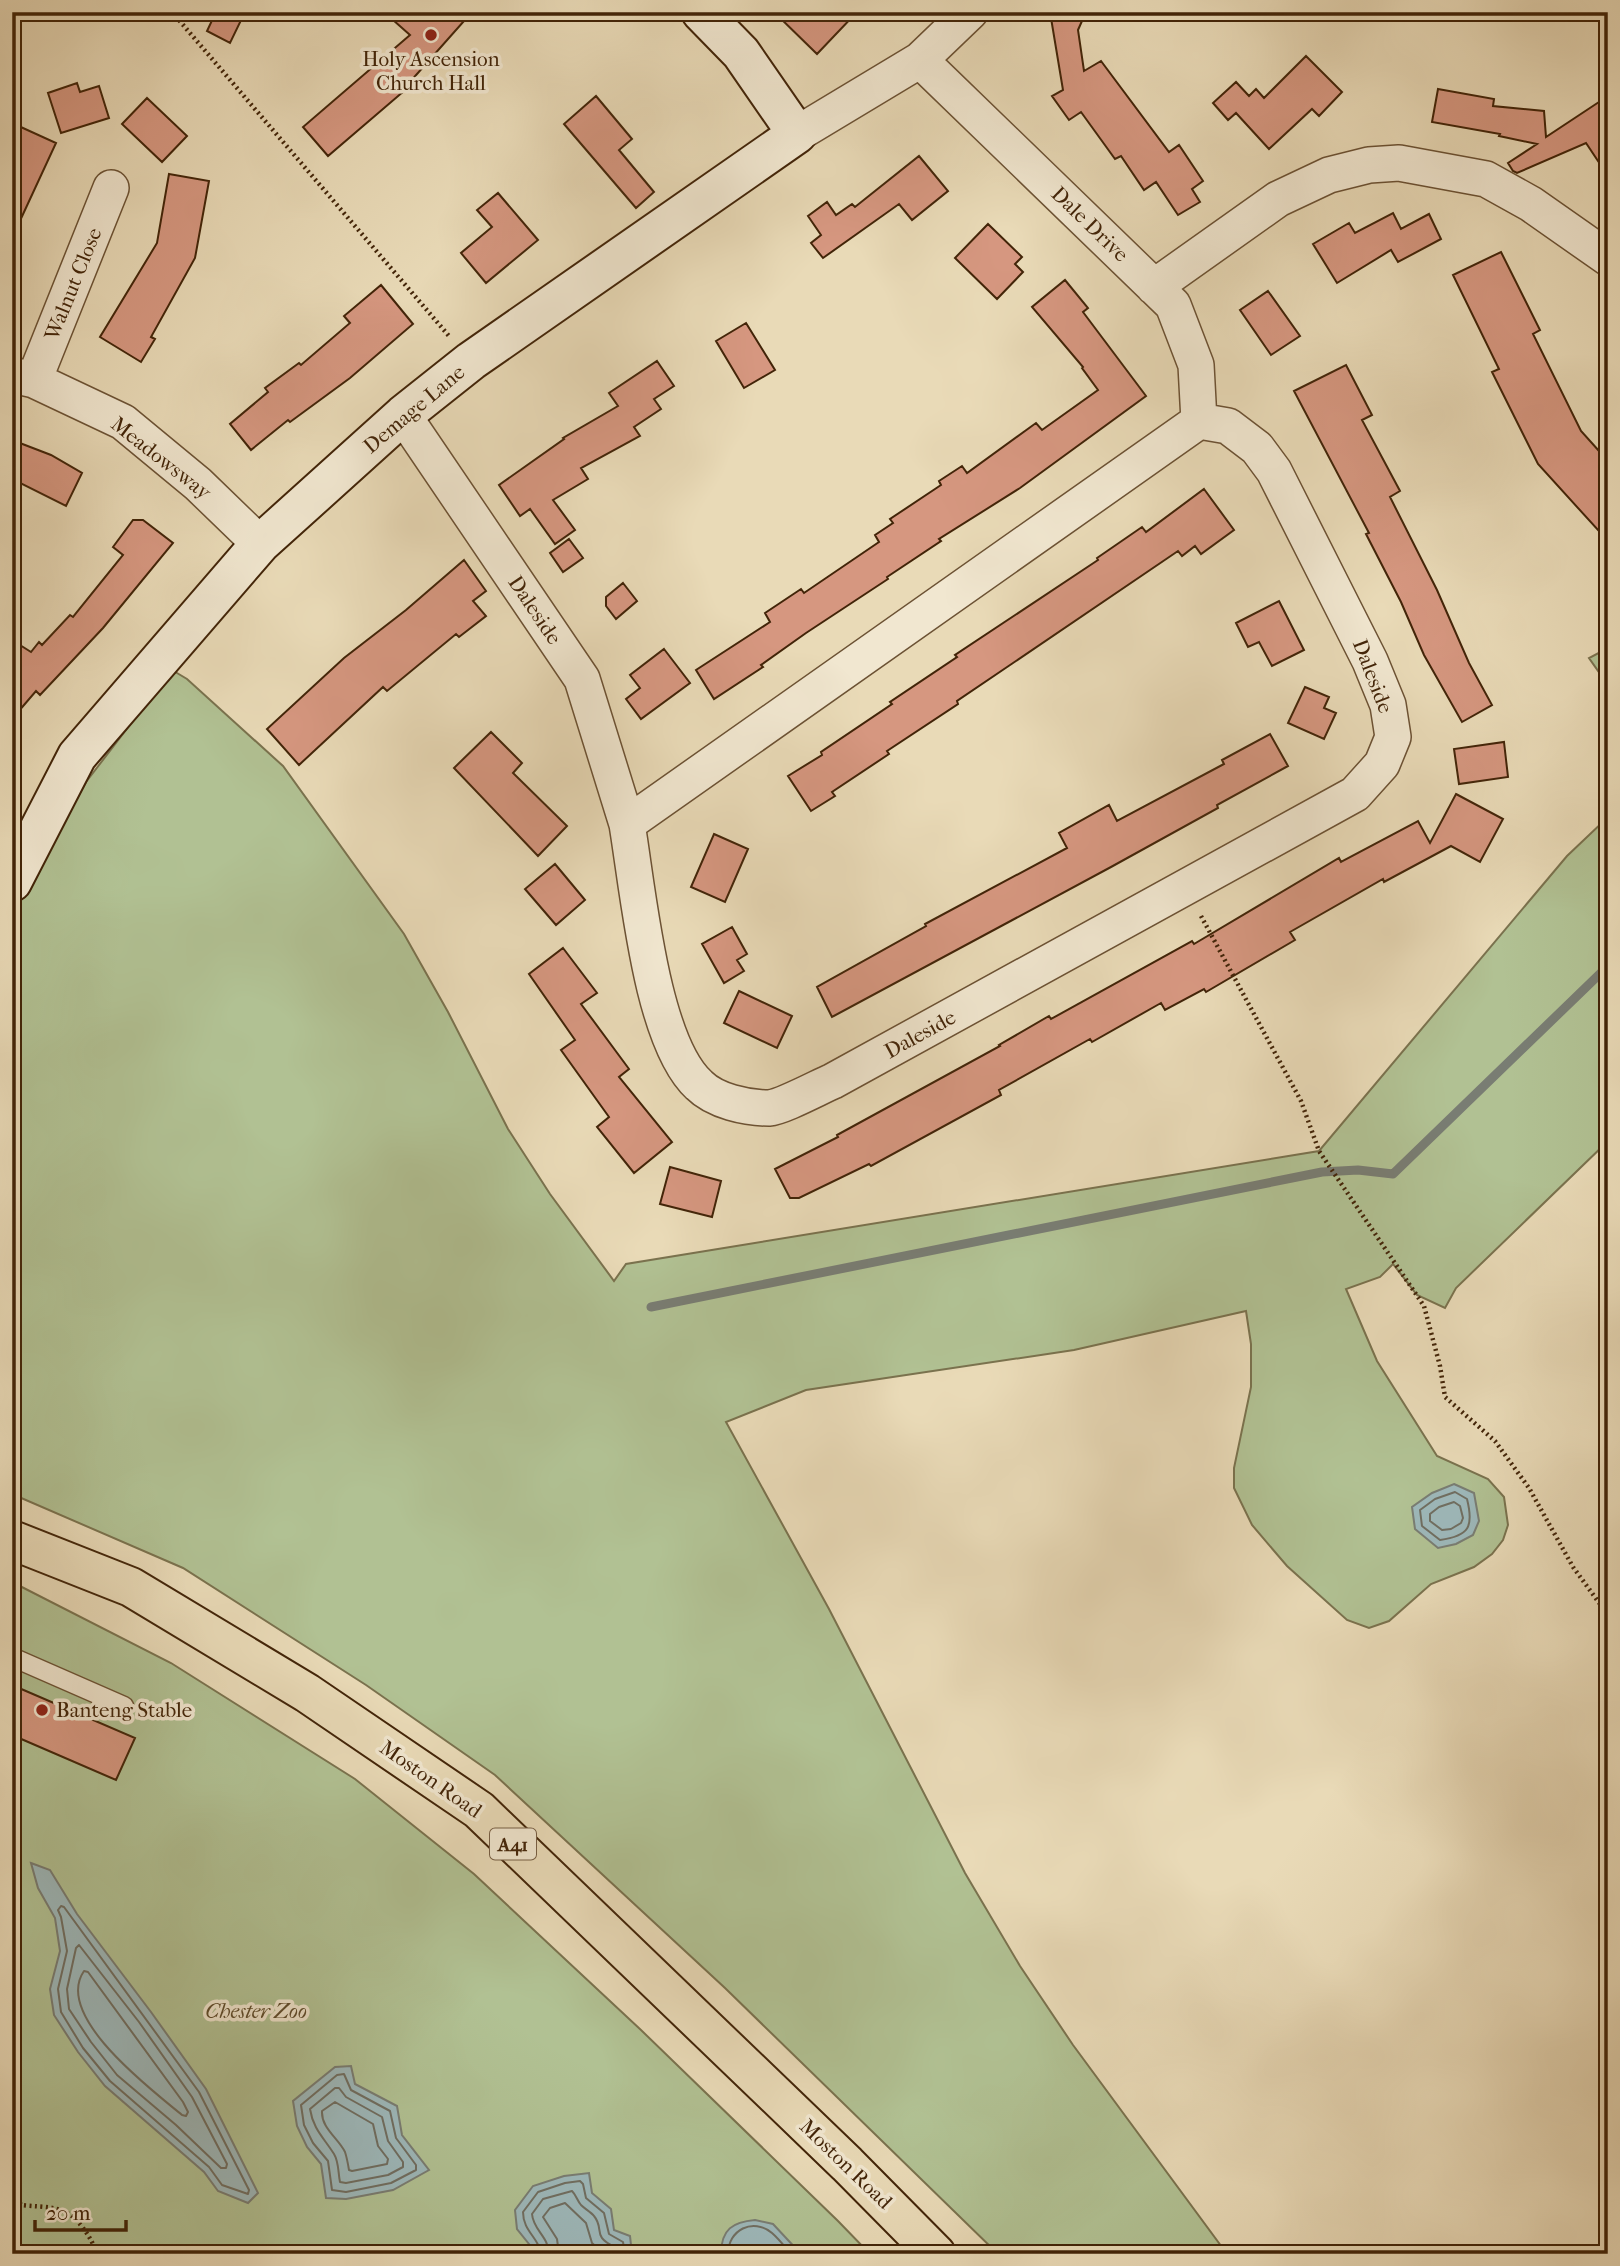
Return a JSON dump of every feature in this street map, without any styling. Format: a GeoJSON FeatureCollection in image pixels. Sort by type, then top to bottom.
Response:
{"type":"FeatureCollection","features":[{"type":"Feature","properties":{"kind":"highway","name":"Moston Road"},"geometry":{"type":"LineString","coordinates":[[12,1539],[131,1587],[307,1693],[478,1810],[847,2164],[936,2254]]}},
{"type":"Feature","properties":{"kind":"street"},"geometry":{"type":"LineString","coordinates":[[701,12],[741,53],[797,134],[920,60],[970,12]]}},
{"type":"Feature","properties":{"kind":"street","name":"Dale Drive"},"geometry":{"type":"LineString","coordinates":[[920,60],[1173,305],[1196,365],[1199,421]]}},
{"type":"Feature","properties":{"kind":"street","name":"Demage Lane"},"geometry":{"type":"LineString","coordinates":[[12,882],[77,757],[260,544],[403,415],[471,361],[797,134]]}},
{"type":"Feature","properties":{"kind":"street"},"geometry":{"type":"LineString","coordinates":[[1154,287],[1278,199],[1329,175],[1369,165],[1399,163],[1486,179],[1531,204],[1608,258]]}},
{"type":"Feature","properties":{"kind":"street","name":"Walnut Close"},"geometry":{"type":"LineString","coordinates":[[23,378],[111,188]]}},
{"type":"Feature","properties":{"kind":"street","name":"Meadowsway"},"geometry":{"type":"LineString","coordinates":[[23,378],[123,422],[198,484],[260,544]]}},
{"type":"Feature","properties":{"kind":"street","name":"Daleside"},"geometry":{"type":"LineString","coordinates":[[403,415],[582,679],[627,824],[655,996],[679,1059],[698,1085],[723,1101],[771,1108],[833,1081],[1354,794],[1381,764],[1392,737],[1388,705],[1370,661],[1274,471],[1256,448],[1228,426],[1199,421]]}},
{"type":"Feature","properties":{"kind":"street"},"geometry":{"type":"LineString","coordinates":[[627,824],[1199,421]]}},
{"type":"Feature","properties":{"kind":"lane"},"geometry":{"type":"LineString","coordinates":[[12,1657],[124,1706]]}},
{"type":"Feature","properties":{"kind":"path"},"geometry":{"type":"LineString","coordinates":[[172,12],[471,361]]}},
{"type":"Feature","properties":{"kind":"path"},"geometry":{"type":"LineString","coordinates":[[1186,887],[1301,1101],[1319,1151],[1424,1307],[1446,1397],[1494,1441],[1522,1478],[1573,1567],[1608,1615]]}},
{"type":"Feature","properties":{"kind":"path"},"geometry":{"type":"LineString","coordinates":[[12,2188],[21,2205]]}},
{"type":"Feature","properties":{"kind":"path"},"geometry":{"type":"LineString","coordinates":[[12,2205],[58,2209],[74,2216],[82,2225],[96,2254]]}},
{"type":"Feature","properties":{"kind":"green space"},"geometry":{"type":"Polygon","coordinates":[[[1608,648],[1608,685],[1589,658],[1608,648]]]}},
{"type":"Feature","properties":{"kind":"green space"},"geometry":{"type":"Polygon","coordinates":[[[172,670],[187,679],[283,766],[404,934],[448,1012],[508,1129],[550,1194],[614,1281],[626,1264],[1319,1151],[1567,856],[1608,817],[1608,1141],[1456,1288],[1445,1308],[1417,1295],[1393,1264],[1380,1277],[1346,1289],[1377,1361],[1437,1456],[1488,1479],[1504,1497],[1508,1525],[1503,1540],[1492,1554],[1474,1567],[1431,1584],[1389,1621],[1369,1628],[1347,1620],[1287,1566],[1252,1525],[1234,1488],[1234,1468],[1251,1387],[1251,1344],[1246,1311],[1074,1350],[806,1390],[726,1422],[829,1609],[965,1873],[1020,1966],[1073,2045],[1227,2254],[998,2254],[725,1988],[495,1775],[366,1685],[183,1568],[12,1494],[12,916],[86,782],[172,670]]]}},
{"type":"Feature","properties":{"kind":"green space","name":"Chester Zoo"},"geometry":{"type":"Polygon","coordinates":[[[12,1582],[171,1663],[355,1779],[474,1874],[641,2030],[870,2254],[12,2254],[12,1582]]]}},
{"type":"Feature","properties":{"kind":"water"},"geometry":{"type":"Polygon","coordinates":[[[1454,1484],[1474,1493],[1479,1521],[1473,1535],[1456,1544],[1438,1548],[1415,1529],[1412,1507],[1432,1493],[1454,1484]]]}},
{"type":"Feature","properties":{"kind":"water"},"geometry":{"type":"Polygon","coordinates":[[[31,1863],[50,1870],[77,1914],[206,2089],[258,2193],[248,2203],[218,2191],[204,2172],[105,2086],[54,2015],[50,1989],[60,1951],[55,1918],[38,1888],[31,1863]]]}},
{"type":"Feature","properties":{"kind":"water"},"geometry":{"type":"Polygon","coordinates":[[[351,2066],[355,2084],[397,2106],[402,2135],[429,2170],[393,2190],[346,2199],[326,2198],[321,2164],[307,2147],[297,2126],[293,2101],[335,2067],[351,2066]]]}},
{"type":"Feature","properties":{"kind":"water"},"geometry":{"type":"Polygon","coordinates":[[[589,2173],[592,2193],[611,2209],[614,2230],[630,2236],[632,2254],[533,2254],[533,2249],[517,2229],[515,2210],[533,2186],[564,2176],[589,2173]]]}},
{"type":"Feature","properties":{"kind":"water"},"geometry":{"type":"Polygon","coordinates":[[[755,2220],[773,2224],[801,2254],[721,2254],[723,2238],[730,2228],[755,2220]]]}},
{"type":"Feature","properties":{"kind":"building"},"geometry":{"type":"Polygon","coordinates":[[[216,12],[245,12],[230,43],[207,31],[216,12]]]}},
{"type":"Feature","properties":{"kind":"building"},"geometry":{"type":"Polygon","coordinates":[[[384,12],[472,12],[409,83],[411,85],[328,156],[303,127],[410,35],[384,12]]]}},
{"type":"Feature","properties":{"kind":"building"},"geometry":{"type":"Polygon","coordinates":[[[774,12],[857,12],[817,54],[774,12]]]}},
{"type":"Feature","properties":{"kind":"building"},"geometry":{"type":"Polygon","coordinates":[[[1050,12],[1086,12],[1078,30],[1084,71],[1101,61],[1169,152],[1179,145],[1203,181],[1192,189],[1200,202],[1178,215],[1156,182],[1144,190],[1121,156],[1115,159],[1081,112],[1069,120],[1052,96],[1063,90],[1050,12]]]}},
{"type":"Feature","properties":{"kind":"building"},"geometry":{"type":"Polygon","coordinates":[[[1306,56],[1342,92],[1319,116],[1312,109],[1269,149],[1236,113],[1228,120],[1213,103],[1236,82],[1249,96],[1256,89],[1264,98],[1306,56]]]}},
{"type":"Feature","properties":{"kind":"building"},"geometry":{"type":"Polygon","coordinates":[[[77,83],[80,92],[99,86],[109,118],[61,133],[48,93],[77,83]]]}},
{"type":"Feature","properties":{"kind":"building"},"geometry":{"type":"Polygon","coordinates":[[[1438,89],[1494,99],[1493,106],[1544,111],[1546,137],[1608,96],[1608,176],[1586,143],[1517,173],[1513,171],[1508,163],[1537,144],[1499,136],[1500,134],[1432,122],[1438,89]]]}},
{"type":"Feature","properties":{"kind":"building"},"geometry":{"type":"Polygon","coordinates":[[[596,96],[632,139],[619,150],[654,192],[636,208],[564,124],[596,96]]]}},
{"type":"Feature","properties":{"kind":"building"},"geometry":{"type":"Polygon","coordinates":[[[147,98],[187,136],[162,162],[122,124],[147,98]]]}},
{"type":"Feature","properties":{"kind":"building"},"geometry":{"type":"Polygon","coordinates":[[[12,123],[56,143],[12,238],[12,123]]]}},
{"type":"Feature","properties":{"kind":"building"},"geometry":{"type":"Polygon","coordinates":[[[919,156],[948,191],[912,220],[899,204],[823,258],[811,243],[821,235],[808,216],[827,202],[836,215],[852,204],[855,207],[919,156]]]}},
{"type":"Feature","properties":{"kind":"building"},"geometry":{"type":"Polygon","coordinates":[[[169,174],[209,181],[195,258],[151,337],[155,339],[141,362],[100,337],[157,243],[169,174]]]}},
{"type":"Feature","properties":{"kind":"building"},"geometry":{"type":"Polygon","coordinates":[[[498,193],[538,240],[486,283],[461,253],[492,227],[477,210],[498,193]]]}},
{"type":"Feature","properties":{"kind":"building"},"geometry":{"type":"Polygon","coordinates":[[[1393,213],[1401,229],[1429,214],[1441,239],[1398,262],[1391,250],[1337,283],[1313,244],[1349,223],[1355,233],[1393,213]]]}},
{"type":"Feature","properties":{"kind":"building"},"geometry":{"type":"Polygon","coordinates":[[[988,224],[1022,257],[1015,264],[1023,272],[997,299],[955,258],[988,224]]]}},
{"type":"Feature","properties":{"kind":"building"},"geometry":{"type":"Polygon","coordinates":[[[1501,252],[1540,330],[1533,334],[1581,431],[1608,461],[1608,541],[1538,464],[1492,372],[1499,369],[1453,275],[1501,252]]]}},
{"type":"Feature","properties":{"kind":"building"},"geometry":{"type":"Polygon","coordinates":[[[1065,280],[1088,308],[1083,312],[1146,396],[1020,488],[939,539],[941,541],[887,577],[888,579],[806,633],[761,665],[763,667],[714,699],[696,670],[770,622],[765,613],[801,589],[804,593],[879,542],[875,535],[893,523],[890,519],[941,485],[939,481],[962,466],[967,473],[1036,423],[1042,430],[1098,390],[1083,367],[1032,307],[1065,280]]]}},
{"type":"Feature","properties":{"kind":"building"},"geometry":{"type":"Polygon","coordinates":[[[381,285],[413,324],[350,378],[290,422],[288,420],[251,450],[230,424],[268,392],[265,388],[299,363],[301,365],[350,323],[344,316],[381,285]]]}},
{"type":"Feature","properties":{"kind":"building"},"geometry":{"type":"Polygon","coordinates":[[[1268,291],[1300,336],[1271,355],[1240,310],[1268,291]]]}},
{"type":"Feature","properties":{"kind":"building"},"geometry":{"type":"Polygon","coordinates":[[[746,323],[775,370],[744,388],[716,341],[746,323]]]}},
{"type":"Feature","properties":{"kind":"building"},"geometry":{"type":"Polygon","coordinates":[[[657,361],[674,386],[654,399],[661,409],[634,427],[640,436],[581,468],[588,479],[553,500],[575,530],[555,544],[530,509],[520,516],[499,485],[563,438],[618,406],[609,393],[657,361]]]}},
{"type":"Feature","properties":{"kind":"building"},"geometry":{"type":"Polygon","coordinates":[[[1346,365],[1372,415],[1362,420],[1400,491],[1390,497],[1437,590],[1469,663],[1492,705],[1462,722],[1424,655],[1401,602],[1366,534],[1369,533],[1294,391],[1346,365]]]}},
{"type":"Feature","properties":{"kind":"building"},"geometry":{"type":"Polygon","coordinates":[[[12,440],[51,455],[82,473],[66,506],[12,479],[12,440]]]}},
{"type":"Feature","properties":{"kind":"building"},"geometry":{"type":"Polygon","coordinates":[[[1204,489],[1234,530],[1201,554],[1195,546],[1182,556],[1178,551],[957,701],[958,704],[887,751],[889,754],[832,792],[835,796],[811,811],[788,776],[822,755],[821,752],[957,657],[955,655],[1098,560],[1097,558],[1142,527],[1146,532],[1204,489]]]}},
{"type":"Feature","properties":{"kind":"building"},"geometry":{"type":"Polygon","coordinates":[[[133,520],[143,520],[173,543],[103,628],[40,695],[36,691],[12,719],[12,640],[31,652],[39,642],[42,645],[70,615],[73,617],[123,555],[113,547],[133,520]]]}},
{"type":"Feature","properties":{"kind":"building"},"geometry":{"type":"Polygon","coordinates":[[[569,539],[583,558],[563,572],[550,553],[569,539]]]}},
{"type":"Feature","properties":{"kind":"building"},"geometry":{"type":"Polygon","coordinates":[[[464,560],[486,591],[473,601],[486,616],[459,637],[456,634],[387,691],[383,687],[299,765],[267,729],[344,658],[464,560]]]}},
{"type":"Feature","properties":{"kind":"building"},"geometry":{"type":"Polygon","coordinates":[[[623,583],[637,601],[616,619],[606,606],[606,597],[623,583]]]}},
{"type":"Feature","properties":{"kind":"building"},"geometry":{"type":"Polygon","coordinates":[[[1279,601],[1304,650],[1272,666],[1259,642],[1248,647],[1236,623],[1279,601]]]}},
{"type":"Feature","properties":{"kind":"building"},"geometry":{"type":"Polygon","coordinates":[[[664,649],[690,683],[641,719],[626,699],[640,688],[630,675],[664,649]]]}},
{"type":"Feature","properties":{"kind":"building"},"geometry":{"type":"Polygon","coordinates":[[[1305,687],[1329,697],[1324,708],[1336,713],[1324,739],[1288,723],[1305,687]]]}},
{"type":"Feature","properties":{"kind":"building"},"geometry":{"type":"Polygon","coordinates":[[[491,732],[522,763],[513,773],[567,826],[538,856],[454,768],[491,732]]]}},
{"type":"Feature","properties":{"kind":"building"},"geometry":{"type":"Polygon","coordinates":[[[1270,734],[1288,766],[1111,867],[832,1017],[817,987],[926,926],[925,924],[1067,848],[1059,833],[1109,805],[1117,821],[1224,764],[1222,760],[1270,734]]]}},
{"type":"Feature","properties":{"kind":"building"},"geometry":{"type":"Polygon","coordinates":[[[1504,742],[1508,777],[1459,784],[1454,749],[1504,742]]]}},
{"type":"Feature","properties":{"kind":"building"},"geometry":{"type":"Polygon","coordinates":[[[1456,794],[1503,819],[1480,862],[1451,846],[1384,882],[1383,879],[1290,932],[1295,940],[1206,992],[1204,989],[1165,1010],[1161,1003],[999,1090],[1001,1095],[871,1166],[869,1164],[799,1198],[790,1198],[775,1169],[838,1137],[837,1135],[1000,1046],[1049,1016],[1051,1019],[1192,941],[1194,944],[1339,858],[1341,862],[1418,821],[1430,843],[1456,794]]]}},
{"type":"Feature","properties":{"kind":"building"},"geometry":{"type":"Polygon","coordinates":[[[714,834],[748,849],[725,902],[691,887],[714,834]]]}},
{"type":"Feature","properties":{"kind":"building"},"geometry":{"type":"Polygon","coordinates":[[[555,864],[585,900],[556,925],[525,889],[555,864]]]}},
{"type":"Feature","properties":{"kind":"building"},"geometry":{"type":"Polygon","coordinates":[[[732,927],[747,954],[737,960],[744,971],[724,983],[702,944],[732,927]]]}},
{"type":"Feature","properties":{"kind":"building"},"geometry":{"type":"Polygon","coordinates":[[[563,948],[597,993],[581,1004],[629,1069],[619,1077],[672,1142],[634,1173],[597,1127],[609,1117],[561,1050],[575,1040],[529,974],[563,948]]]}},
{"type":"Feature","properties":{"kind":"building"},"geometry":{"type":"Polygon","coordinates":[[[739,991],[792,1016],[777,1048],[724,1023],[739,991]]]}},
{"type":"Feature","properties":{"kind":"building"},"geometry":{"type":"Polygon","coordinates":[[[670,1167],[721,1181],[712,1217],[660,1204],[670,1167]]]}},
{"type":"Feature","properties":{"kind":"building","name":"Banteng Stable"},"geometry":{"type":"Polygon","coordinates":[[[12,1685],[135,1738],[116,1780],[12,1735],[12,1685]]]}},
{"type":"Feature","properties":{"kind":"waterway"},"geometry":{"type":"LineString","coordinates":[[651,1307],[1322,1172],[1358,1170],[1393,1174],[1608,966]]}},
{"type":"Feature","properties":{"kind":"place","name":"Holy Ascension Church Hall"},"geometry":{"type":"Point","coordinates":[431,35]}},
{"type":"Feature","properties":{"kind":"place","name":"Banteng Stable"},"geometry":{"type":"Point","coordinates":[42,1710]}}]}
